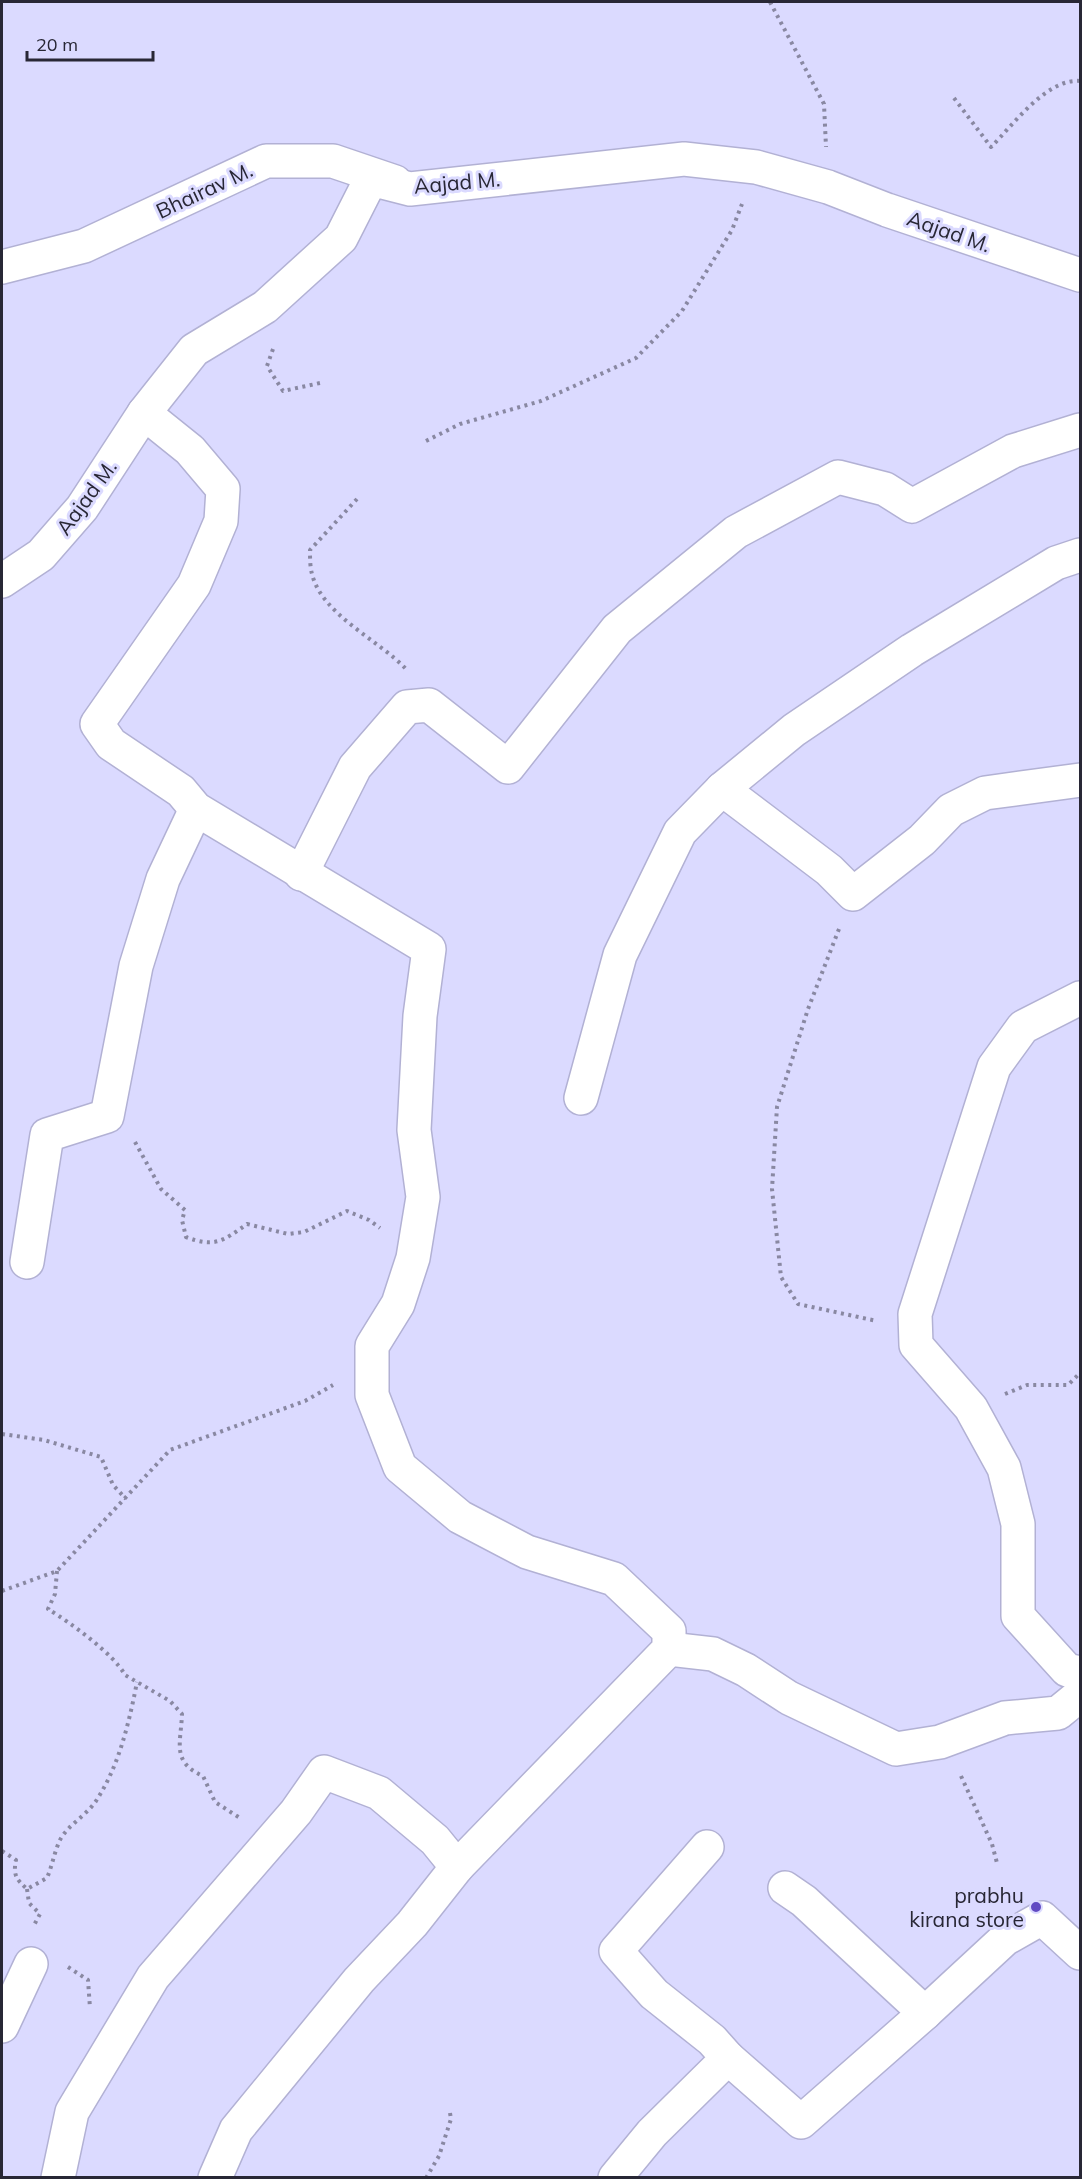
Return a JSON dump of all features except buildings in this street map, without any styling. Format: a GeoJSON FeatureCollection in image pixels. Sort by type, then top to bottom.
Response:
{"type":"FeatureCollection","features":[{"type":"Feature","properties":{"kind":"street","name":"Aajad M."},"geometry":{"type":"LineString","coordinates":[[2,581],[41,555],[82,508],[144,413],[194,350],[265,307],[341,238],[371,179],[410,189],[684,159],[756,167],[828,187],[887,210],[1080,276]]}},
{"type":"Feature","properties":{"kind":"street","name":"Bhairav M."},"geometry":{"type":"LineString","coordinates":[[2,267],[84,246],[266,161],[333,161],[376,173],[410,189]]}},
{"type":"Feature","properties":{"kind":"street"},"geometry":{"type":"LineString","coordinates":[[144,413],[190,450],[223,489],[221,521],[194,585],[97,724],[111,744],[181,791],[196,809],[288,862],[301,874],[429,949],[420,1016],[414,1130],[423,1197],[413,1258],[398,1304],[372,1346],[372,1395],[400,1467],[460,1517],[518,1547],[614,1579],[669,1631],[669,1649],[457,1867],[412,1924],[359,1980],[236,2130],[215,2178]]}},
{"type":"Feature","properties":{"kind":"street"},"geometry":{"type":"LineString","coordinates":[[301,874],[354,767],[407,707],[429,705],[508,767],[617,629],[736,532],[838,477],[885,489],[912,506],[1013,451],[1080,430]]}},
{"type":"Feature","properties":{"kind":"street"},"geometry":{"type":"LineString","coordinates":[[581,1098],[620,955],[680,832],[722,789],[794,730],[912,650],[1056,563],[1080,555]]}},
{"type":"Feature","properties":{"kind":"street"},"geometry":{"type":"LineString","coordinates":[[722,789],[829,870],[853,894],[922,840],[951,810],[985,793],[1080,780]]}},
{"type":"Feature","properties":{"kind":"street"},"geometry":{"type":"LineString","coordinates":[[27,1262],[47,1135],[107,1116],[136,966],[163,879],[196,809]]}},
{"type":"Feature","properties":{"kind":"street"},"geometry":{"type":"LineString","coordinates":[[1080,998],[1023,1027],[994,1067],[915,1314],[916,1345],[971,1408],[1004,1468],[1018,1524],[1018,1616],[1067,1670],[1080,1673]]}},
{"type":"Feature","properties":{"kind":"street"},"geometry":{"type":"LineString","coordinates":[[669,1649],[713,1654],[747,1670],[789,1698],[896,1749],[940,1742],[1005,1718],[1058,1713],[1080,1695]]}},
{"type":"Feature","properties":{"kind":"street"},"geometry":{"type":"LineString","coordinates":[[58,2178],[72,2112],[153,1977],[274,1838],[324,1772],[379,1793],[435,1840],[457,1867]]}},
{"type":"Feature","properties":{"kind":"street"},"geometry":{"type":"LineString","coordinates":[[707,1847],[616,1951],[654,1994],[712,2040],[728,2058],[801,2122],[1005,1939],[1042,1918],[1080,1953]]}},
{"type":"Feature","properties":{"kind":"street"},"geometry":{"type":"LineString","coordinates":[[785,1888],[804,1902],[925,2013]]}},
{"type":"Feature","properties":{"kind":"street"},"geometry":{"type":"LineString","coordinates":[[2,2026],[31,1964]]}},
{"type":"Feature","properties":{"kind":"street"},"geometry":{"type":"LineString","coordinates":[[615,2178],[652,2133],[728,2058]]}},
{"type":"Feature","properties":{"kind":"path"},"geometry":{"type":"LineString","coordinates":[[770,2],[824,104],[828,187]]}},
{"type":"Feature","properties":{"kind":"path"},"geometry":{"type":"LineString","coordinates":[[954,98],[991,147],[1052,87],[1071,80],[1080,81]]}},
{"type":"Feature","properties":{"kind":"path"},"geometry":{"type":"LineString","coordinates":[[426,441],[460,424],[541,401],[636,358],[682,310],[732,230],[756,167]]}},
{"type":"Feature","properties":{"kind":"path"},"geometry":{"type":"LineString","coordinates":[[265,307],[275,321],[278,332],[267,366],[269,373],[283,391],[320,383]]}},
{"type":"Feature","properties":{"kind":"path"},"geometry":{"type":"LineString","coordinates":[[357,499],[310,550],[312,575],[326,601],[354,627],[390,652],[419,683],[429,705]]}},
{"type":"Feature","properties":{"kind":"path"},"geometry":{"type":"LineString","coordinates":[[853,894],[808,1009],[777,1107],[772,1189],[781,1277],[798,1304],[819,1310],[889,1323],[915,1314]]}},
{"type":"Feature","properties":{"kind":"path"},"geometry":{"type":"LineString","coordinates":[[107,1116],[137,1144],[161,1189],[185,1210],[182,1220],[186,1237],[205,1244],[231,1236],[247,1224],[288,1234],[304,1232],[347,1212],[414,1245],[413,1258]]}},
{"type":"Feature","properties":{"kind":"path"},"geometry":{"type":"LineString","coordinates":[[971,1408],[1027,1385],[1068,1385],[1080,1373]]}},
{"type":"Feature","properties":{"kind":"path"},"geometry":{"type":"LineString","coordinates":[[2,1591],[57,1571],[170,1450],[305,1401],[343,1378],[372,1395]]}},
{"type":"Feature","properties":{"kind":"path"},"geometry":{"type":"LineString","coordinates":[[2,1434],[44,1440],[101,1457],[112,1485],[126,1499]]}},
{"type":"Feature","properties":{"kind":"path"},"geometry":{"type":"LineString","coordinates":[[57,1571],[55,1594],[48,1609],[70,1623],[75,1631],[88,1635],[121,1668],[125,1675],[170,1701],[182,1714],[180,1755],[187,1769],[203,1776],[215,1802],[274,1838]]}},
{"type":"Feature","properties":{"kind":"path"},"geometry":{"type":"LineString","coordinates":[[2,1851],[16,1860],[14,1872],[17,1881],[27,1889],[47,1878],[59,1842],[69,1827],[88,1812],[113,1770],[132,1714],[137,1683]]}},
{"type":"Feature","properties":{"kind":"path"},"geometry":{"type":"LineString","coordinates":[[940,1742],[961,1776],[992,1844],[997,1863]]}},
{"type":"Feature","properties":{"kind":"path"},"geometry":{"type":"LineString","coordinates":[[426,2178],[440,2156],[451,2120],[450,2114]]}},
{"type":"Feature","properties":{"kind":"place","name":"prabhu kirana store"},"geometry":{"type":"Point","coordinates":[1036,1907]}}]}
